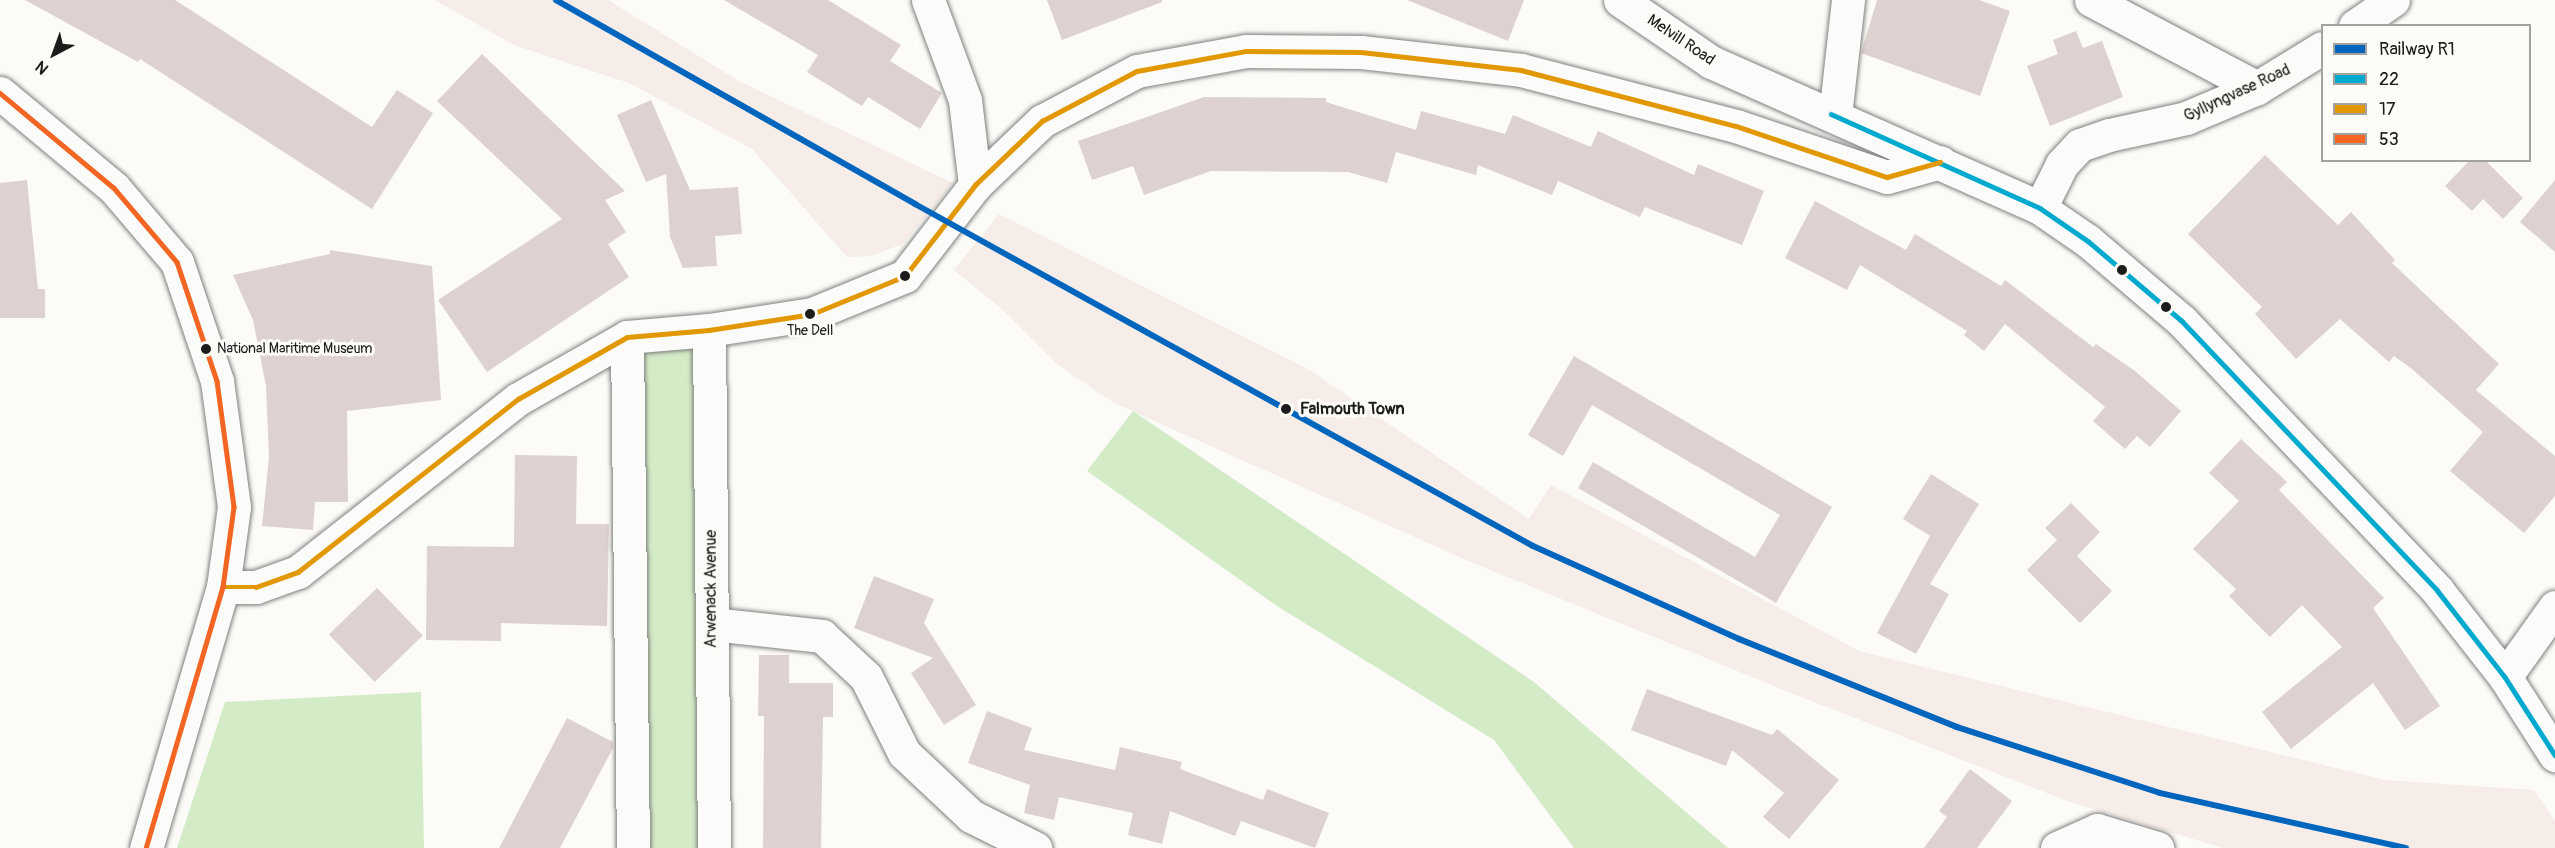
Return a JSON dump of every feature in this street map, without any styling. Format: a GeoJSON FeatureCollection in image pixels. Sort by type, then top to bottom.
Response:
{"type":"FeatureCollection","features":[{"type":"Feature","properties":{"kind":"street"},"geometry":{"type":"LineString","coordinates":[[928,0],[965,100],[975,185]]}},
{"type":"Feature","properties":{"kind":"street","name":"Melvill Road"},"geometry":{"type":"LineString","coordinates":[[1620,0],[1711,62],[2040,208],[2088,241],[2182,321],[2438,590],[2505,677],[2555,755]]}},
{"type":"Feature","properties":{"kind":"street"},"geometry":{"type":"LineString","coordinates":[[1835,116],[1848,0]]}},
{"type":"Feature","properties":{"kind":"street"},"geometry":{"type":"LineString","coordinates":[[2091,0],[2257,88]]}},
{"type":"Feature","properties":{"kind":"street"},"geometry":{"type":"LineString","coordinates":[[2358,24],[2393,0]]}},
{"type":"Feature","properties":{"kind":"street","name":"Gyllyngvase Road"},"geometry":{"type":"LineString","coordinates":[[2040,208],[2062,164],[2080,145],[2109,135],[2186,118],[2257,88],[2321,49]]}},
{"type":"Feature","properties":{"kind":"street"},"geometry":{"type":"LineString","coordinates":[[223,587],[256,587],[298,572],[518,399],[627,337],[709,330],[812,314],[905,276],[975,185],[1042,121],[1137,70],[1246,51],[1361,52],[1521,70],[1736,126],[1887,177],[1940,162]]}},
{"type":"Feature","properties":{"kind":"street"},"geometry":{"type":"LineString","coordinates":[[0,93],[114,188],[177,262],[217,381],[234,507],[223,587],[146,848]]}},
{"type":"Feature","properties":{"kind":"street","name":"Arwenack Avenue"},"geometry":{"type":"LineString","coordinates":[[709,330],[714,848]]}},
{"type":"Feature","properties":{"kind":"street"},"geometry":{"type":"LineString","coordinates":[[627,337],[633,848]]}},
{"type":"Feature","properties":{"kind":"street"},"geometry":{"type":"LineString","coordinates":[[2505,677],[2555,607]]}},
{"type":"Feature","properties":{"kind":"street"},"geometry":{"type":"LineString","coordinates":[[712,624],[822,636],[866,677],[904,753],[971,816],[1035,848]]}},
{"type":"Feature","properties":{"kind":"street"},"geometry":{"type":"LineString","coordinates":[[2057,848],[2097,830],[2157,848]]}},
{"type":"Feature","properties":{"kind":"shaded area"},"geometry":{"type":"Polygon","coordinates":[[[435,0],[608,0],[739,81],[953,183],[903,244],[871,256],[847,257],[752,149],[629,83],[514,45],[435,0]]]}},
{"type":"Feature","properties":{"kind":"shaded area"},"geometry":{"type":"Polygon","coordinates":[[[999,214],[1308,369],[1529,519],[1551,485],[1859,651],[2385,780],[2534,790],[2555,821],[2555,848],[2223,848],[2070,802],[1791,693],[1473,563],[1114,403],[1058,365],[1005,312],[954,270],[999,214]]]}},
{"type":"Feature","properties":{"kind":"green space"},"geometry":{"type":"Polygon","coordinates":[[[632,338],[703,338],[703,848],[632,848],[632,338]]]}},
{"type":"Feature","properties":{"kind":"green space"},"geometry":{"type":"Polygon","coordinates":[[[1133,411],[1534,682],[1728,848],[1574,848],[1494,740],[1277,606],[1087,471],[1133,411]]]}},
{"type":"Feature","properties":{"kind":"green space"},"geometry":{"type":"Polygon","coordinates":[[[421,692],[424,848],[177,848],[225,702],[421,692]]]}},
{"type":"Feature","properties":{"kind":"building"},"geometry":{"type":"Polygon","coordinates":[[[25,0],[175,0],[372,127],[397,90],[433,113],[372,209],[140,59],[138,62],[25,0]]]}},
{"type":"Feature","properties":{"kind":"building"},"geometry":{"type":"Polygon","coordinates":[[[724,0],[828,0],[901,45],[890,61],[942,93],[920,129],[868,97],[862,106],[807,72],[818,55],[724,0]]]}},
{"type":"Feature","properties":{"kind":"building"},"geometry":{"type":"Polygon","coordinates":[[[1047,0],[1162,0],[1162,2],[1062,40],[1047,0]]]}},
{"type":"Feature","properties":{"kind":"building"},"geometry":{"type":"Polygon","coordinates":[[[1407,0],[1524,0],[1508,41],[1407,0]]]}},
{"type":"Feature","properties":{"kind":"building"},"geometry":{"type":"Polygon","coordinates":[[[1877,0],[1979,0],[2010,11],[1980,96],[1861,53],[1877,0]]]}},
{"type":"Feature","properties":{"kind":"building"},"geometry":{"type":"Polygon","coordinates":[[[2076,31],[2083,48],[2102,41],[2123,97],[2050,126],[2027,66],[2058,54],[2053,40],[2076,31]]]}},
{"type":"Feature","properties":{"kind":"building"},"geometry":{"type":"Polygon","coordinates":[[[482,54],[625,191],[605,200],[626,232],[608,244],[629,277],[487,372],[438,300],[562,219],[437,101],[482,54]]]}},
{"type":"Feature","properties":{"kind":"building"},"geometry":{"type":"Polygon","coordinates":[[[1204,97],[1326,98],[1326,102],[1416,130],[1421,111],[1505,134],[1513,115],[1591,147],[1598,131],[1694,175],[1698,164],[1764,191],[1742,245],[1645,207],[1640,217],[1558,181],[1552,195],[1478,165],[1476,175],[1396,152],[1387,183],[1348,172],[1211,171],[1144,195],[1133,166],[1092,180],[1078,141],[1204,97]]]}},
{"type":"Feature","properties":{"kind":"building"},"geometry":{"type":"Polygon","coordinates":[[[651,100],[690,190],[738,187],[742,234],[715,236],[717,266],[683,268],[670,237],[666,174],[646,182],[617,115],[651,100]]]}},
{"type":"Feature","properties":{"kind":"building"},"geometry":{"type":"Polygon","coordinates":[[[2265,155],[2338,225],[2351,212],[2395,260],[2392,263],[2499,364],[2476,390],[2555,456],[2555,496],[2524,533],[2450,471],[2483,432],[2412,369],[2394,356],[2389,362],[2340,319],[2296,359],[2255,314],[2262,307],[2188,234],[2265,155]]]}},
{"type":"Feature","properties":{"kind":"building"},"geometry":{"type":"Polygon","coordinates":[[[2468,162],[2487,162],[2523,198],[2503,219],[2483,199],[2472,211],[2445,186],[2468,162]]]}},
{"type":"Feature","properties":{"kind":"building"},"geometry":{"type":"Polygon","coordinates":[[[27,180],[38,289],[45,289],[45,318],[0,318],[0,183],[27,180]]]}},
{"type":"Feature","properties":{"kind":"building"},"geometry":{"type":"Polygon","coordinates":[[[2555,180],[2555,252],[2520,222],[2555,180]]]}},
{"type":"Feature","properties":{"kind":"building"},"geometry":{"type":"Polygon","coordinates":[[[1815,201],[1906,250],[1915,234],[2001,286],[2005,280],[2093,347],[2096,344],[2135,371],[2181,411],[2150,447],[2137,436],[2125,449],[2093,421],[2105,407],[2005,324],[1984,351],[1964,335],[1967,331],[1860,265],[1847,290],[1785,258],[1815,201]]]}},
{"type":"Feature","properties":{"kind":"building"},"geometry":{"type":"Polygon","coordinates":[[[330,250],[432,266],[441,400],[347,411],[348,502],[315,502],[313,530],[262,526],[269,457],[266,386],[253,320],[233,275],[330,254],[330,250]]]}},
{"type":"Feature","properties":{"kind":"building"},"geometry":{"type":"Polygon","coordinates":[[[1574,356],[1832,507],[1776,603],[1578,488],[1593,462],[1755,557],[1780,515],[1592,405],[1563,456],[1528,435],[1574,356]]]}},
{"type":"Feature","properties":{"kind":"building"},"geometry":{"type":"Polygon","coordinates":[[[2241,439],[2287,482],[2279,490],[2384,598],[2373,608],[2440,706],[2405,730],[2373,683],[2291,749],[2262,712],[2342,647],[2302,605],[2270,637],[2229,596],[2236,589],[2193,549],[2239,501],[2209,473],[2241,439]]]}},
{"type":"Feature","properties":{"kind":"building"},"geometry":{"type":"Polygon","coordinates":[[[515,455],[577,456],[576,524],[609,524],[607,626],[501,623],[501,641],[426,640],[427,546],[514,547],[515,455]]]}},
{"type":"Feature","properties":{"kind":"building"},"geometry":{"type":"Polygon","coordinates":[[[1931,474],[1979,504],[1930,584],[1949,594],[1916,654],[1877,633],[1930,536],[1903,519],[1931,474]]]}},
{"type":"Feature","properties":{"kind":"building"},"geometry":{"type":"Polygon","coordinates":[[[2071,503],[2100,532],[2077,556],[2112,591],[2080,623],[2027,570],[2057,540],[2045,528],[2071,503]]]}},
{"type":"Feature","properties":{"kind":"building"},"geometry":{"type":"Polygon","coordinates":[[[874,576],[934,599],[924,623],[976,705],[944,725],[911,673],[933,658],[854,628],[874,576]]]}},
{"type":"Feature","properties":{"kind":"building"},"geometry":{"type":"Polygon","coordinates":[[[377,588],[423,635],[375,682],[329,635],[377,588]]]}},
{"type":"Feature","properties":{"kind":"building"},"geometry":{"type":"Polygon","coordinates":[[[759,655],[789,655],[789,683],[833,683],[833,717],[823,717],[821,848],[763,848],[764,716],[758,716],[759,655]]]}},
{"type":"Feature","properties":{"kind":"building"},"geometry":{"type":"Polygon","coordinates":[[[1647,689],[1772,735],[1777,729],[1839,780],[1789,839],[1763,817],[1784,793],[1732,750],[1726,766],[1631,730],[1647,689]]]}},
{"type":"Feature","properties":{"kind":"building"},"geometry":{"type":"Polygon","coordinates":[[[987,711],[1032,728],[1024,750],[1115,770],[1120,747],[1182,762],[1180,769],[1263,800],[1267,789],[1329,813],[1315,848],[1241,821],[1235,836],[1170,811],[1162,844],[1128,835],[1133,813],[1059,797],[1054,820],[1024,813],[1030,785],[968,763],[987,711]]]}},
{"type":"Feature","properties":{"kind":"building"},"geometry":{"type":"Polygon","coordinates":[[[567,718],[613,742],[613,748],[560,848],[499,848],[567,718]]]}},
{"type":"Feature","properties":{"kind":"building"},"geometry":{"type":"Polygon","coordinates":[[[1970,769],[2012,801],[1977,848],[1924,848],[1947,817],[1939,811],[1970,769]]]}},
{"type":"Feature","properties":{"kind":"rail line","name":"R1"},"geometry":{"type":"LineString","coordinates":[[556,0],[915,204],[1533,546],[1739,639],[1957,727],[2160,793],[2406,848]]}},
{"type":"Feature","properties":{"kind":"transit line","name":"17"},"geometry":{"type":"LineString","coordinates":[[223,587],[256,587],[298,572],[518,399],[627,337],[709,330],[812,314],[905,276],[975,185],[1042,121],[1137,71],[1246,51],[1361,52],[1521,70],[1736,126],[1887,177],[1940,162]]}},
{"type":"Feature","properties":{"kind":"transit line","name":"53"},"geometry":{"type":"LineString","coordinates":[[0,93],[114,188],[177,262],[217,381],[234,507],[223,587],[146,848]]}},
{"type":"Feature","properties":{"kind":"transit line","name":"22"},"geometry":{"type":"LineString","coordinates":[[1831,114],[2040,208],[2088,241],[2182,321],[2437,590],[2505,677],[2555,755]]}},
{"type":"Feature","properties":{"kind":"place","name":"The Dell"},"geometry":{"type":"Point","coordinates":[810,314]}},
{"type":"Feature","properties":{"kind":"place","name":"National Maritime Museum"},"geometry":{"type":"Point","coordinates":[206,349]}},
{"type":"Feature","properties":{"kind":"place","name":"Falmouth Town"},"geometry":{"type":"Point","coordinates":[1286,409]}}]}
